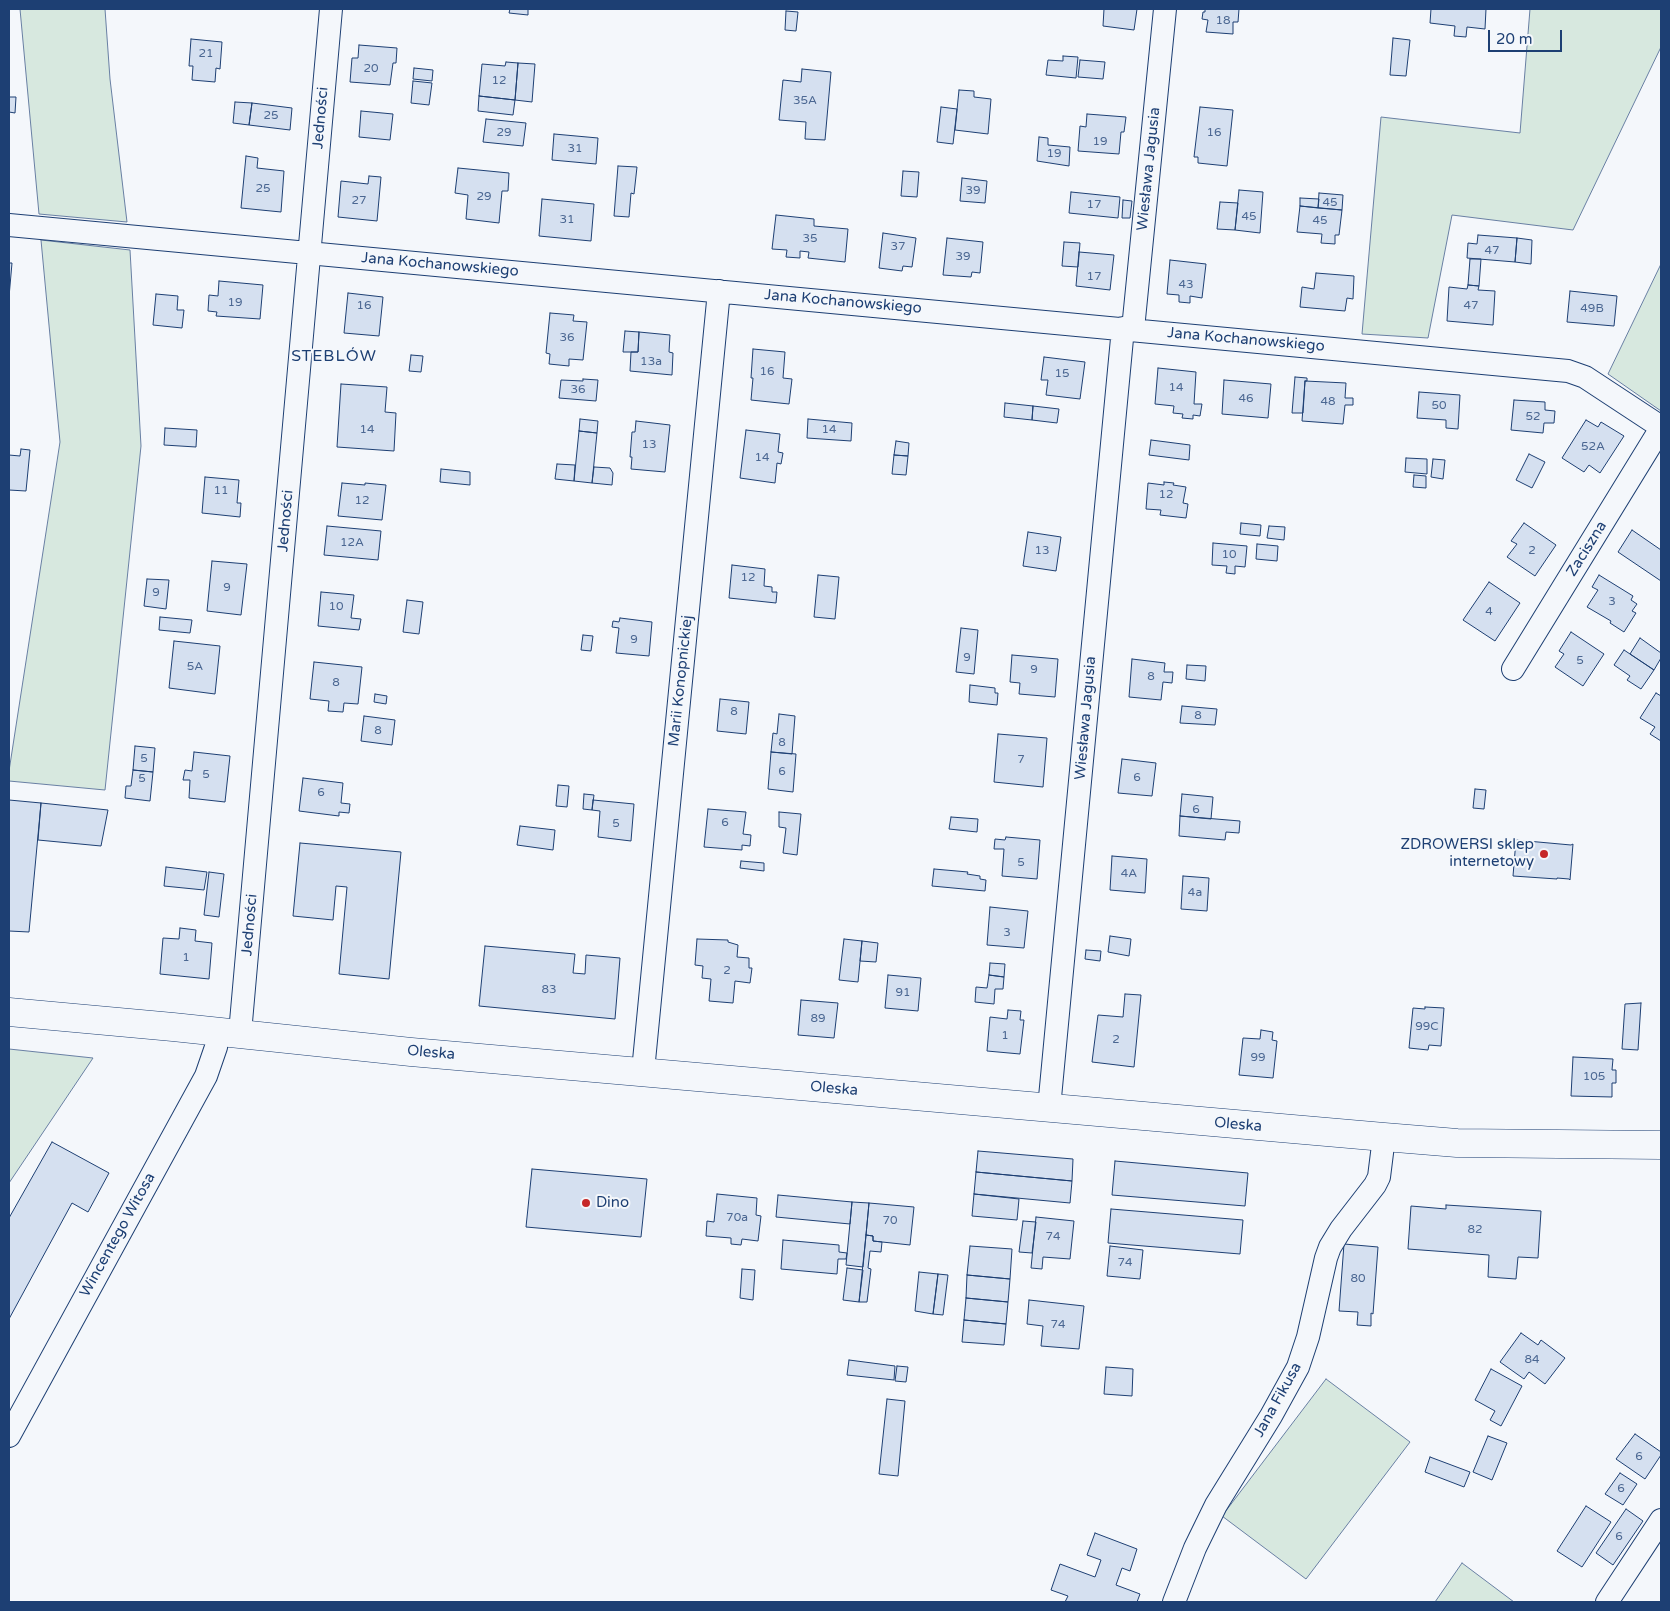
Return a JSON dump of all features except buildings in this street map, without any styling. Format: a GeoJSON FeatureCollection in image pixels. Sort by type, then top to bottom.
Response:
{"type":"FeatureCollection","features":[{"type":"Feature","properties":{"kind":"street","name":"Jedności"},"geometry":{"type":"LineString","coordinates":[[230,1032],[309,253],[331,9]]}},
{"type":"Feature","properties":{"kind":"street","name":"Wiesława Jagusia"},"geometry":{"type":"LineString","coordinates":[[1049,1108],[1128,329],[1165,9]]}},
{"type":"Feature","properties":{"kind":"street","name":"Jana Kochanowskiego"},"geometry":{"type":"LineString","coordinates":[[9,225],[1568,371],[1585,377],[1661,428]]}},
{"type":"Feature","properties":{"kind":"street","name":"Marii Konopnickiej"},"geometry":{"type":"LineString","coordinates":[[643,1071],[719,291]]}},
{"type":"Feature","properties":{"kind":"street","name":"Zaciszna"},"geometry":{"type":"LineString","coordinates":[[1513,669],[1661,428]]}},
{"type":"Feature","properties":{"kind":"street","name":"Oleska"},"geometry":{"type":"LineString","coordinates":[[9,1012],[230,1032],[411,1052],[1457,1143],[1661,1145]]}},
{"type":"Feature","properties":{"kind":"street","name":"Wincentego Witosa"},"geometry":{"type":"LineString","coordinates":[[9,1436],[206,1076],[216,1047],[230,1032]]}},
{"type":"Feature","properties":{"kind":"street","name":"Jana Fikusa"},"geometry":{"type":"LineString","coordinates":[[1174,1602],[1195,1548],[1216,1505],[1271,1416],[1298,1367],[1308,1337],[1330,1247],[1340,1229],[1375,1185],[1379,1177],[1384,1137]]}},
{"type":"Feature","properties":{"kind":"street"},"geometry":{"type":"LineString","coordinates":[[1607,1602],[1661,1520]]}},
{"type":"Feature","properties":{"kind":"shaded area"},"geometry":{"type":"Polygon","coordinates":[[[20,9],[105,9],[110,79],[127,222],[39,214],[20,9]]]}},
{"type":"Feature","properties":{"kind":"shaded area"},"geometry":{"type":"Polygon","coordinates":[[[1530,9],[1661,9],[1661,47],[1573,230],[1452,215],[1428,338],[1362,334],[1381,117],[1520,133],[1530,9]]]}},
{"type":"Feature","properties":{"kind":"shaded area"},"geometry":{"type":"Polygon","coordinates":[[[41,240],[130,250],[141,446],[105,790],[9,781],[60,442],[41,240]]]}},
{"type":"Feature","properties":{"kind":"shaded area"},"geometry":{"type":"Polygon","coordinates":[[[1661,264],[1661,411],[1608,374],[1661,264]]]}},
{"type":"Feature","properties":{"kind":"shaded area"},"geometry":{"type":"Polygon","coordinates":[[[9,1049],[93,1058],[9,1183],[9,1049]]]}},
{"type":"Feature","properties":{"kind":"shaded area"},"geometry":{"type":"Polygon","coordinates":[[[1326,1379],[1410,1442],[1306,1579],[1222,1516],[1326,1379]]]}},
{"type":"Feature","properties":{"kind":"shaded area"},"geometry":{"type":"Polygon","coordinates":[[[1462,1563],[1514,1602],[1435,1602],[1462,1563]]]}},
{"type":"Feature","properties":{"kind":"place","name":"ZDROWERSI sklep internetowy"},"geometry":{"type":"Point","coordinates":[1544,854]}},
{"type":"Feature","properties":{"kind":"place","name":"Dino"},"geometry":{"type":"Point","coordinates":[586,1203]}},
{"type":"Feature","properties":{"kind":"district","name":"STEBLÓW"},"geometry":{"type":"Point","coordinates":[334,357]}}]}
